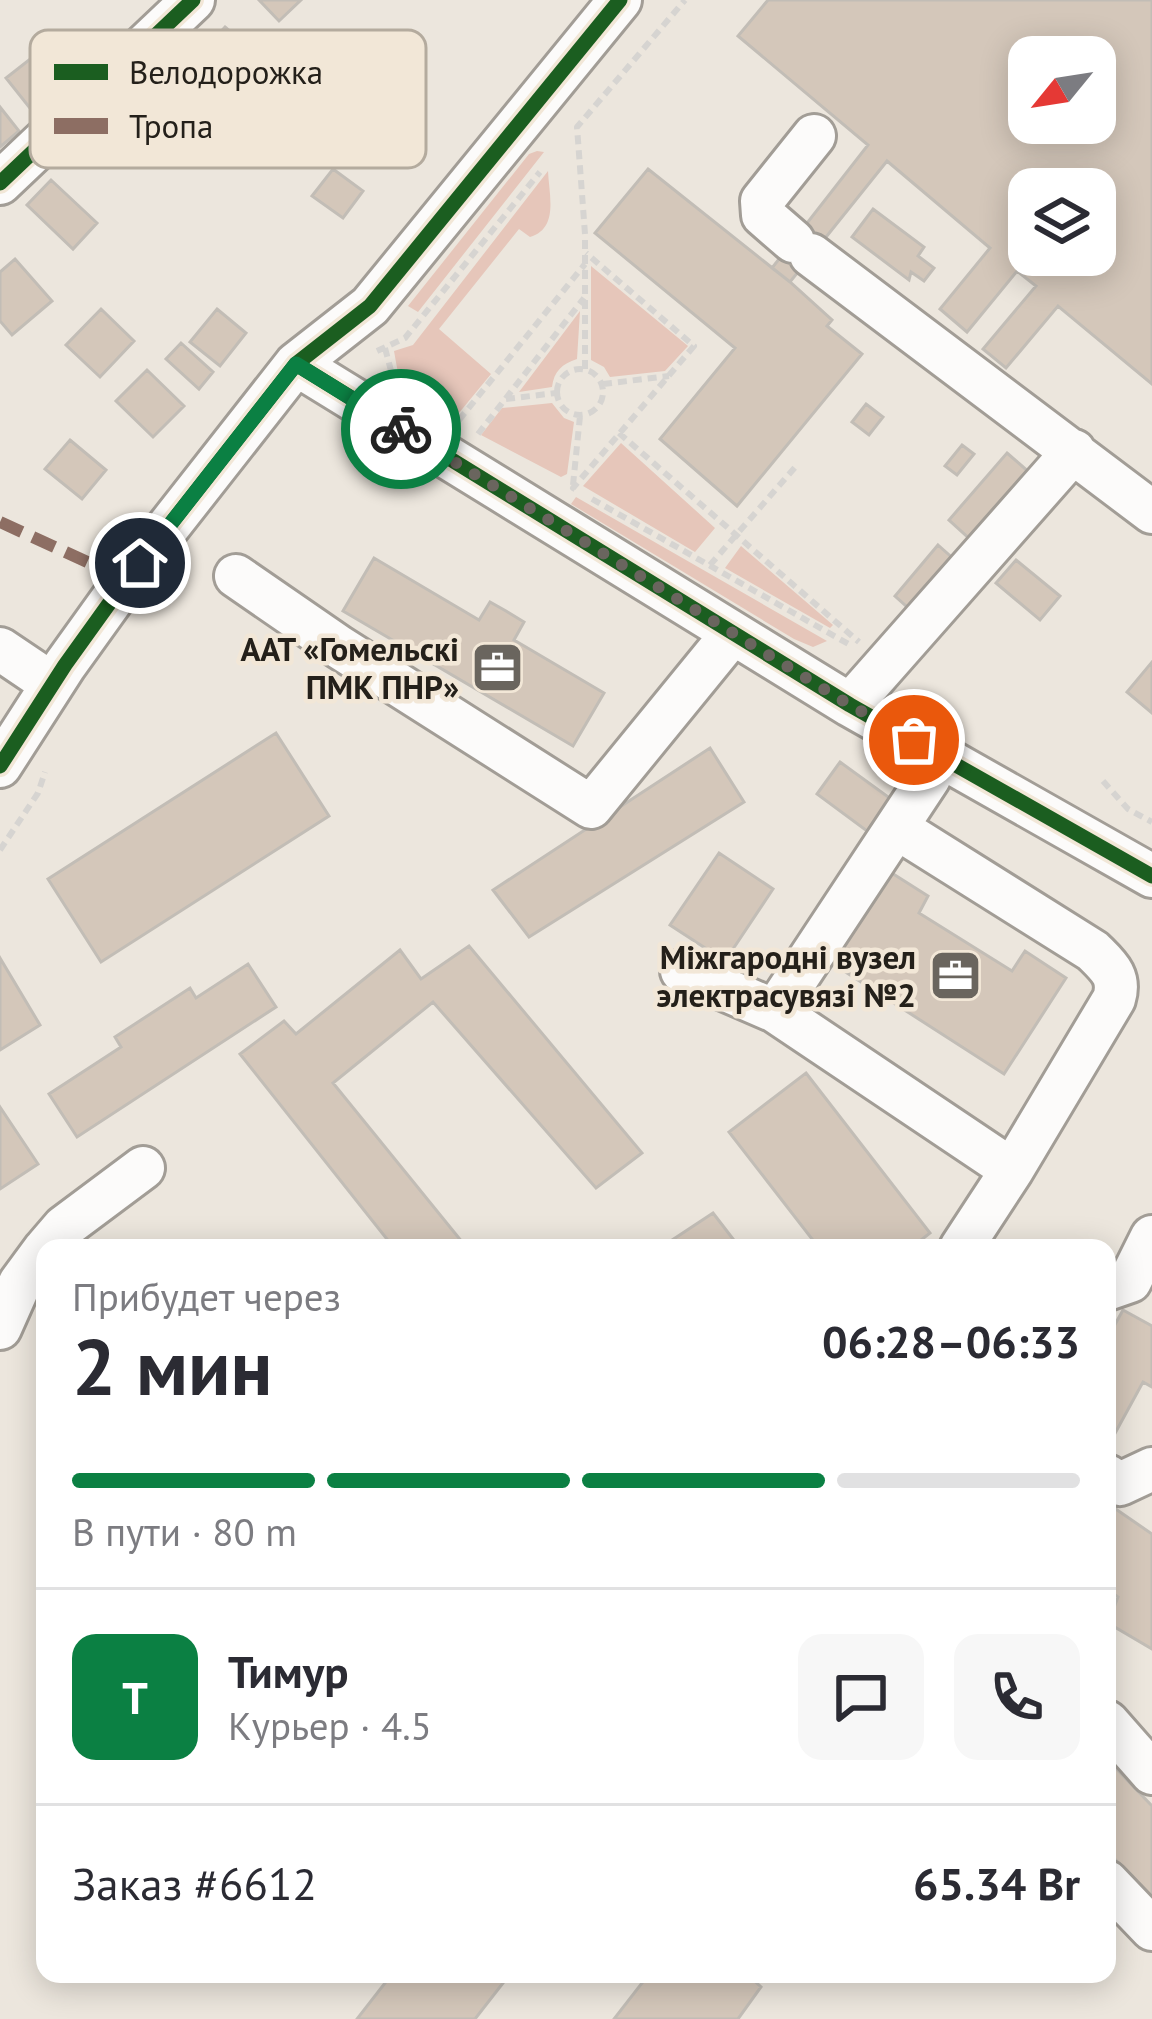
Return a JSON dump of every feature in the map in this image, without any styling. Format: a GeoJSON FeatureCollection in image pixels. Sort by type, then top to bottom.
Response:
{"type":"FeatureCollection","features":[{"type":"Feature","properties":{"kind":"street"},"geometry":{"type":"LineString","coordinates":[[162,30],[193,0]]}},
{"type":"Feature","properties":{"kind":"street"},"geometry":{"type":"LineString","coordinates":[[0,766],[121,587],[296,364],[370,306],[620,0]]}},
{"type":"Feature","properties":{"kind":"street"},"geometry":{"type":"LineString","coordinates":[[814,136],[762,201],[763,215],[1152,512]]}},
{"type":"Feature","properties":{"kind":"street"},"geometry":{"type":"LineString","coordinates":[[0,184],[30,155]]}},
{"type":"Feature","properties":{"kind":"street"},"geometry":{"type":"LineString","coordinates":[[296,364],[850,705],[1152,876]]}},
{"type":"Feature","properties":{"kind":"street"},"geometry":{"type":"LineString","coordinates":[[850,705],[1074,451]]}},
{"type":"Feature","properties":{"kind":"street"},"geometry":{"type":"LineString","coordinates":[[236,576],[591,808],[733,633]]}},
{"type":"Feature","properties":{"kind":"street"},"geometry":{"type":"LineString","coordinates":[[0,650],[52,684]]}},
{"type":"Feature","properties":{"kind":"street"},"geometry":{"type":"LineString","coordinates":[[775,1011],[929,778]]}},
{"type":"Feature","properties":{"kind":"street"},"geometry":{"type":"LineString","coordinates":[[897,828],[1094,951],[1116,977],[1114,999],[967,1239]]}},
{"type":"Feature","properties":{"kind":"street"},"geometry":{"type":"LineString","coordinates":[[682,970],[775,1011],[1012,1170]]}},
{"type":"Feature","properties":{"kind":"street"},"geometry":{"type":"LineString","coordinates":[[53,1239],[143,1168]]}},
{"type":"Feature","properties":{"kind":"street"},"geometry":{"type":"LineString","coordinates":[[1116,1286],[1130,1281],[1152,1238]]}},
{"type":"Feature","properties":{"kind":"street"},"geometry":{"type":"LineString","coordinates":[[0,1328],[20,1282],[36,1260]]}},
{"type":"Feature","properties":{"kind":"street"},"geometry":{"type":"LineString","coordinates":[[1116,1482],[1120,1484],[1152,1469]]}},
{"type":"Feature","properties":{"kind":"street"},"geometry":{"type":"LineString","coordinates":[[1116,1732],[1152,1773]]}},
{"type":"Feature","properties":{"kind":"street"},"geometry":{"type":"LineString","coordinates":[[1116,1891],[1152,1929]]}},
{"type":"Feature","properties":{"kind":"path"},"geometry":{"type":"LineString","coordinates":[[585,369],[586,253],[577,127],[686,0]]}},
{"type":"Feature","properties":{"kind":"path"},"geometry":{"type":"LineString","coordinates":[[363,358],[405,338],[540,172]]}},
{"type":"Feature","properties":{"kind":"path"},"geometry":{"type":"LineString","coordinates":[[573,488],[694,346],[586,253]]}},
{"type":"Feature","properties":{"kind":"path"},"geometry":{"type":"LineString","coordinates":[[585,264],[454,426],[476,437],[586,294]]}},
{"type":"Feature","properties":{"kind":"path"},"geometry":{"type":"LineString","coordinates":[[578,368],[599,377],[604,392],[600,406],[580,416],[566,411],[556,393],[563,376],[578,368]]}},
{"type":"Feature","properties":{"kind":"path"},"geometry":{"type":"LineString","coordinates":[[603,384],[669,376]]}},
{"type":"Feature","properties":{"kind":"path"},"geometry":{"type":"LineString","coordinates":[[504,399],[556,393]]}},
{"type":"Feature","properties":{"kind":"path"},"geometry":{"type":"LineString","coordinates":[[573,488],[580,416]]}},
{"type":"Feature","properties":{"kind":"path"},"geometry":{"type":"LineString","coordinates":[[620,433],[885,664]]}},
{"type":"Feature","properties":{"kind":"path"},"geometry":{"type":"LineString","coordinates":[[710,565],[797,465]]}},
{"type":"Feature","properties":{"kind":"path"},"geometry":{"type":"LineString","coordinates":[[573,488],[885,664]]}},
{"type":"Feature","properties":{"kind":"path"},"geometry":{"type":"LineString","coordinates":[[0,850],[38,793],[45,772]]}},
{"type":"Feature","properties":{"kind":"path"},"geometry":{"type":"LineString","coordinates":[[1102,782],[1128,808],[1152,822]]}},
{"type":"Feature","properties":{"kind":"shaded area"},"geometry":{"type":"Polygon","coordinates":[[[544,152],[418,312],[408,306],[529,154],[544,152]]]}},
{"type":"Feature","properties":{"kind":"shaded area"},"geometry":{"type":"Polygon","coordinates":[[[548,171],[550,210],[545,226],[530,237],[519,229],[439,329],[491,374],[454,419],[399,379],[394,351],[413,345],[548,171]]]}},
{"type":"Feature","properties":{"kind":"shaded area"},"geometry":{"type":"Polygon","coordinates":[[[591,266],[688,346],[665,371],[610,377],[591,360],[591,266]]]}},
{"type":"Feature","properties":{"kind":"shaded area"},"geometry":{"type":"Polygon","coordinates":[[[580,311],[577,359],[560,369],[552,387],[519,392],[580,311]]]}},
{"type":"Feature","properties":{"kind":"shaded area"},"geometry":{"type":"Polygon","coordinates":[[[552,403],[574,422],[567,474],[561,477],[481,435],[502,408],[552,403]]]}},
{"type":"Feature","properties":{"kind":"shaded area"},"geometry":{"type":"Polygon","coordinates":[[[621,443],[715,528],[695,552],[583,486],[621,443]]]}},
{"type":"Feature","properties":{"kind":"shaded area"},"geometry":{"type":"Polygon","coordinates":[[[576,497],[827,641],[813,647],[794,639],[571,504],[576,497]]]}},
{"type":"Feature","properties":{"kind":"shaded area"},"geometry":{"type":"Polygon","coordinates":[[[741,546],[833,625],[830,628],[725,568],[741,546]]]}},
{"type":"Feature","properties":{"kind":"building"},"geometry":{"type":"Polygon","coordinates":[[[259,0],[301,0],[279,21],[259,0]]]}},
{"type":"Feature","properties":{"kind":"building"},"geometry":{"type":"Polygon","coordinates":[[[768,0],[1152,0],[1152,384],[1058,306],[1006,368],[983,349],[1036,286],[1023,276],[1116,276],[1116,168],[1008,168],[1008,276],[1013,276],[967,332],[940,309],[990,248],[887,161],[790,282],[772,268],[868,145],[738,36],[768,0]]]}},
{"type":"Feature","properties":{"kind":"building"},"geometry":{"type":"Polygon","coordinates":[[[30,59],[30,108],[6,78],[30,59]]]}},
{"type":"Feature","properties":{"kind":"building"},"geometry":{"type":"Polygon","coordinates":[[[0,107],[19,131],[0,147],[0,107]]]}},
{"type":"Feature","properties":{"kind":"building"},"geometry":{"type":"Polygon","coordinates":[[[333,169],[363,191],[343,218],[312,196],[333,169]]]}},
{"type":"Feature","properties":{"kind":"building"},"geometry":{"type":"Polygon","coordinates":[[[648,169],[790,282],[832,320],[827,326],[862,354],[737,506],[660,439],[735,348],[595,233],[648,169]]]}},
{"type":"Feature","properties":{"kind":"building"},"geometry":{"type":"Polygon","coordinates":[[[51,180],[97,223],[73,249],[27,205],[51,180]]]}},
{"type":"Feature","properties":{"kind":"building"},"geometry":{"type":"Polygon","coordinates":[[[873,209],[924,247],[918,256],[934,268],[924,281],[911,272],[909,280],[852,237],[873,209]]]}},
{"type":"Feature","properties":{"kind":"building"},"geometry":{"type":"Polygon","coordinates":[[[15,259],[52,301],[12,335],[0,321],[0,272],[15,259]]]}},
{"type":"Feature","properties":{"kind":"building"},"geometry":{"type":"Polygon","coordinates":[[[101,309],[134,341],[100,377],[66,345],[101,309]]]}},
{"type":"Feature","properties":{"kind":"building"},"geometry":{"type":"Polygon","coordinates":[[[217,309],[246,333],[220,366],[190,342],[217,309]]]}},
{"type":"Feature","properties":{"kind":"building"},"geometry":{"type":"Polygon","coordinates":[[[181,343],[213,372],[199,389],[166,359],[181,343]]]}},
{"type":"Feature","properties":{"kind":"building"},"geometry":{"type":"Polygon","coordinates":[[[147,370],[184,406],[153,437],[116,401],[147,370]]]}},
{"type":"Feature","properties":{"kind":"building"},"geometry":{"type":"Polygon","coordinates":[[[866,404],[883,417],[869,435],[852,422],[866,404]]]}},
{"type":"Feature","properties":{"kind":"building"},"geometry":{"type":"Polygon","coordinates":[[[70,440],[106,470],[82,499],[45,469],[70,440]]]}},
{"type":"Feature","properties":{"kind":"building"},"geometry":{"type":"Polygon","coordinates":[[[962,445],[974,454],[957,475],[945,466],[962,445]]]}},
{"type":"Feature","properties":{"kind":"building"},"geometry":{"type":"Polygon","coordinates":[[[1007,453],[1030,473],[971,540],[949,520],[1007,453]]]}},
{"type":"Feature","properties":{"kind":"building"},"geometry":{"type":"Polygon","coordinates":[[[938,545],[957,562],[914,613],[895,596],[938,545]]]}},
{"type":"Feature","properties":{"kind":"building","name":"ААТ «Гомельскі ПМК ПНР»"},"geometry":{"type":"Polygon","coordinates":[[[374,558],[479,620],[490,602],[506,611],[524,622],[514,640],[604,693],[573,746],[343,611],[374,558]]]}},
{"type":"Feature","properties":{"kind":"building"},"geometry":{"type":"Polygon","coordinates":[[[1016,560],[1060,596],[1040,620],[996,583],[1016,560]]]}},
{"type":"Feature","properties":{"kind":"building"},"geometry":{"type":"Polygon","coordinates":[[[1152,662],[1152,713],[1127,692],[1152,662]]]}},
{"type":"Feature","properties":{"kind":"building"},"geometry":{"type":"Polygon","coordinates":[[[276,733],[329,816],[101,962],[48,879],[276,733]]]}},
{"type":"Feature","properties":{"kind":"building"},"geometry":{"type":"Polygon","coordinates":[[[710,748],[744,802],[529,937],[493,890],[710,748]]]}},
{"type":"Feature","properties":{"kind":"building"},"geometry":{"type":"Polygon","coordinates":[[[840,762],[891,799],[867,831],[817,794],[840,762]]]}},
{"type":"Feature","properties":{"kind":"building"},"geometry":{"type":"Polygon","coordinates":[[[719,853],[773,889],[725,961],[670,925],[719,853]]]}},
{"type":"Feature","properties":{"kind":"building","name":"Міжгародні вузел электрасувязі №2"},"geometry":{"type":"Polygon","coordinates":[[[887,870],[928,896],[919,913],[1012,971],[1025,951],[1066,978],[1004,1074],[830,962],[887,870]]]}},
{"type":"Feature","properties":{"kind":"building"},"geometry":{"type":"Polygon","coordinates":[[[469,946],[642,1153],[596,1188],[433,1002],[333,1083],[460,1239],[387,1239],[240,1054],[284,1021],[296,1034],[400,950],[421,979],[469,946]]]}},
{"type":"Feature","properties":{"kind":"building"},"geometry":{"type":"Polygon","coordinates":[[[0,958],[40,1025],[0,1050],[0,958]]]}},
{"type":"Feature","properties":{"kind":"building"},"geometry":{"type":"Polygon","coordinates":[[[248,964],[276,1007],[77,1137],[49,1094],[121,1047],[115,1037],[190,988],[196,998],[248,964]]]}},
{"type":"Feature","properties":{"kind":"building"},"geometry":{"type":"Polygon","coordinates":[[[806,1073],[930,1233],[922,1239],[812,1239],[729,1132],[806,1073]]]}},
{"type":"Feature","properties":{"kind":"building"},"geometry":{"type":"Polygon","coordinates":[[[0,1107],[38,1164],[0,1189],[0,1107]]]}},
{"type":"Feature","properties":{"kind":"building"},"geometry":{"type":"Polygon","coordinates":[[[713,1213],[733,1239],[674,1239],[713,1213]]]}},
{"type":"Feature","properties":{"kind":"building"},"geometry":{"type":"Polygon","coordinates":[[[1123,1310],[1152,1326],[1152,1387],[1143,1382],[1116,1432],[1116,1323],[1123,1310]]]}},
{"type":"Feature","properties":{"kind":"building"},"geometry":{"type":"Polygon","coordinates":[[[1116,1509],[1152,1534],[1152,1649],[1116,1628],[1116,1509]]]}},
{"type":"Feature","properties":{"kind":"building"},"geometry":{"type":"Polygon","coordinates":[[[1116,1768],[1152,1806],[1152,1897],[1116,1860],[1116,1768]]]}},
{"type":"Feature","properties":{"kind":"building"},"geometry":{"type":"Polygon","coordinates":[[[385,1983],[503,1983],[475,2019],[357,2019],[385,1983]]]}},
{"type":"Feature","properties":{"kind":"building"},"geometry":{"type":"Polygon","coordinates":[[[642,1983],[757,1983],[761,1987],[738,2019],[614,2019],[642,1983]]]}},
{"type":"Feature","properties":{"kind":"marked path"},"geometry":{"type":"LineString","coordinates":[[0,522],[96,566]]}},
{"type":"Feature","properties":{"kind":"cycle path"},"geometry":{"type":"LineString","coordinates":[[161,30],[193,0]]}},
{"type":"Feature","properties":{"kind":"cycle path"},"geometry":{"type":"LineString","coordinates":[[0,766],[121,587],[296,364],[370,306],[620,0]]}},
{"type":"Feature","properties":{"kind":"cycle path"},"geometry":{"type":"LineString","coordinates":[[0,183],[30,155]]}},
{"type":"Feature","properties":{"kind":"cycle path"},"geometry":{"type":"LineString","coordinates":[[296,364],[850,705],[1152,876]]}},
{"type":"Feature","properties":{"kind":"way so far"},"geometry":{"type":"LineString","coordinates":[[401,429],[914,740]]}},
{"type":"Feature","properties":{"kind":"place","name":"ААТ «Гомельскі ПМК ПНР»"},"geometry":{"type":"Point","coordinates":[498,667]}},
{"type":"Feature","properties":{"kind":"place","name":"Міжгародні вузел электрасувязі №2"},"geometry":{"type":"Point","coordinates":[955,975]}},
{"type":"Feature","properties":{"kind":"route"},"geometry":{"type":"LineString","coordinates":[[140,563],[296,364],[401,429]]}}]}
